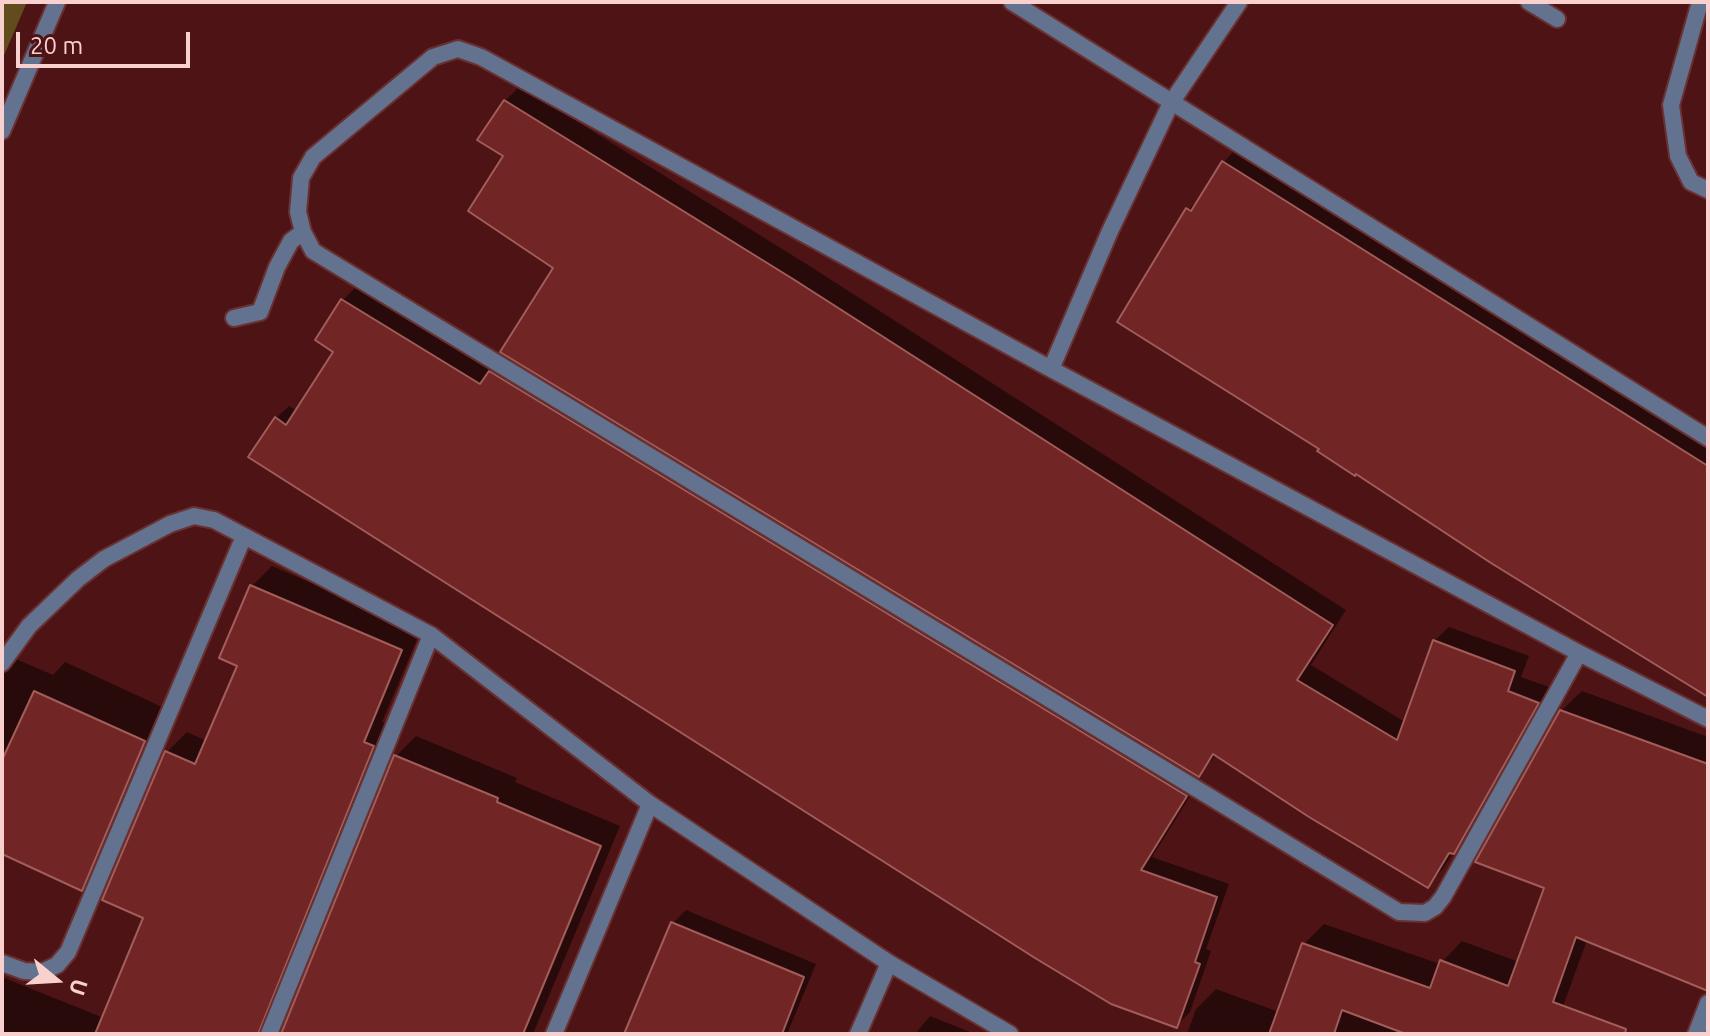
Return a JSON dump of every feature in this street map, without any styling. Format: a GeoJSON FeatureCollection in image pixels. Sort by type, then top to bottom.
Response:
{"type":"FeatureCollection","features":[{"type":"Feature","properties":{"kind":"street"},"geometry":{"type":"LineString","coordinates":[[2,131],[57,2]]}},
{"type":"Feature","properties":{"kind":"street"},"geometry":{"type":"LineString","coordinates":[[1012,2],[1708,438]]}},
{"type":"Feature","properties":{"kind":"street"},"geometry":{"type":"LineString","coordinates":[[1051,369],[1110,231],[1171,103],[1239,2]]}},
{"type":"Feature","properties":{"kind":"street"},"geometry":{"type":"LineString","coordinates":[[1529,2],[1557,19]]}},
{"type":"Feature","properties":{"kind":"street"},"geometry":{"type":"LineString","coordinates":[[1700,2],[1671,105],[1678,156],[1691,182],[1708,190]]}},
{"type":"Feature","properties":{"kind":"street"},"geometry":{"type":"LineString","coordinates":[[1579,653],[1443,897],[1425,913],[1399,912],[313,251],[303,232],[298,212],[301,178],[313,157],[433,57],[458,49],[481,57],[1051,369],[1579,653],[1708,719]]}},
{"type":"Feature","properties":{"kind":"street"},"geometry":{"type":"LineString","coordinates":[[234,318],[260,312],[277,267],[291,241],[303,232]]}},
{"type":"Feature","properties":{"kind":"street"},"geometry":{"type":"LineString","coordinates":[[2,663],[29,626],[78,579],[104,559],[170,524],[194,516],[214,520],[431,635],[650,804],[889,963],[1010,1034]]}},
{"type":"Feature","properties":{"kind":"street"},"geometry":{"type":"LineString","coordinates":[[2,963],[24,971],[42,972],[57,965],[68,952],[244,536]]}},
{"type":"Feature","properties":{"kind":"street"},"geometry":{"type":"LineString","coordinates":[[269,1034],[431,635]]}},
{"type":"Feature","properties":{"kind":"street"},"geometry":{"type":"LineString","coordinates":[[554,1034],[650,804]]}},
{"type":"Feature","properties":{"kind":"street"},"geometry":{"type":"LineString","coordinates":[[858,1034],[889,963]]}},
{"type":"Feature","properties":{"kind":"street"},"geometry":{"type":"LineString","coordinates":[[1696,1034],[1708,1003]]}},
{"type":"Feature","properties":{"kind":"shaded area"},"geometry":{"type":"Polygon","coordinates":[[[2,2],[27,2],[2,60],[2,2]]]}},
{"type":"Feature","properties":{"kind":"building"},"geometry":{"type":"Polygon","coordinates":[[[504,100],[793,279],[1333,625],[1297,680],[1397,740],[1433,640],[1515,671],[1508,691],[1539,703],[1454,854],[1449,853],[1428,888],[1309,817],[1213,754],[1199,777],[500,352],[553,268],[468,211],[503,156],[477,140],[504,100]]]}},
{"type":"Feature","properties":{"kind":"building"},"geometry":{"type":"Polygon","coordinates":[[[1222,161],[1708,466],[1708,697],[1491,563],[1317,451],[1319,449],[1117,322],[1186,208],[1191,211],[1222,161]]]}},
{"type":"Feature","properties":{"kind":"building"},"geometry":{"type":"Polygon","coordinates":[[[341,299],[480,384],[489,371],[1187,796],[1141,870],[1217,897],[1195,962],[1200,964],[1177,1028],[1111,1004],[1035,958],[248,457],[275,417],[286,425],[333,352],[315,340],[341,299]]]}},
{"type":"Feature","properties":{"kind":"building"},"geometry":{"type":"Polygon","coordinates":[[[250,585],[402,650],[364,742],[374,746],[258,1034],[95,1034],[143,918],[102,900],[165,751],[195,764],[237,666],[219,658],[250,585]]]}},
{"type":"Feature","properties":{"kind":"building"},"geometry":{"type":"Polygon","coordinates":[[[34,691],[145,741],[82,891],[2,854],[2,760],[34,691]]]}},
{"type":"Feature","properties":{"kind":"building"},"geometry":{"type":"Polygon","coordinates":[[[1560,710],[1708,764],[1708,991],[1576,937],[1553,1002],[1626,1029],[1625,1034],[1406,1034],[1342,1010],[1334,1034],[1269,1034],[1302,943],[1430,988],[1440,960],[1508,986],[1544,888],[1475,862],[1560,710]]]}},
{"type":"Feature","properties":{"kind":"building"},"geometry":{"type":"Polygon","coordinates":[[[394,755],[498,798],[497,802],[601,846],[523,1034],[281,1034],[394,755]]]}},
{"type":"Feature","properties":{"kind":"building"},"geometry":{"type":"Polygon","coordinates":[[[671,922],[804,977],[782,1034],[624,1034],[671,922]]]}}]}
